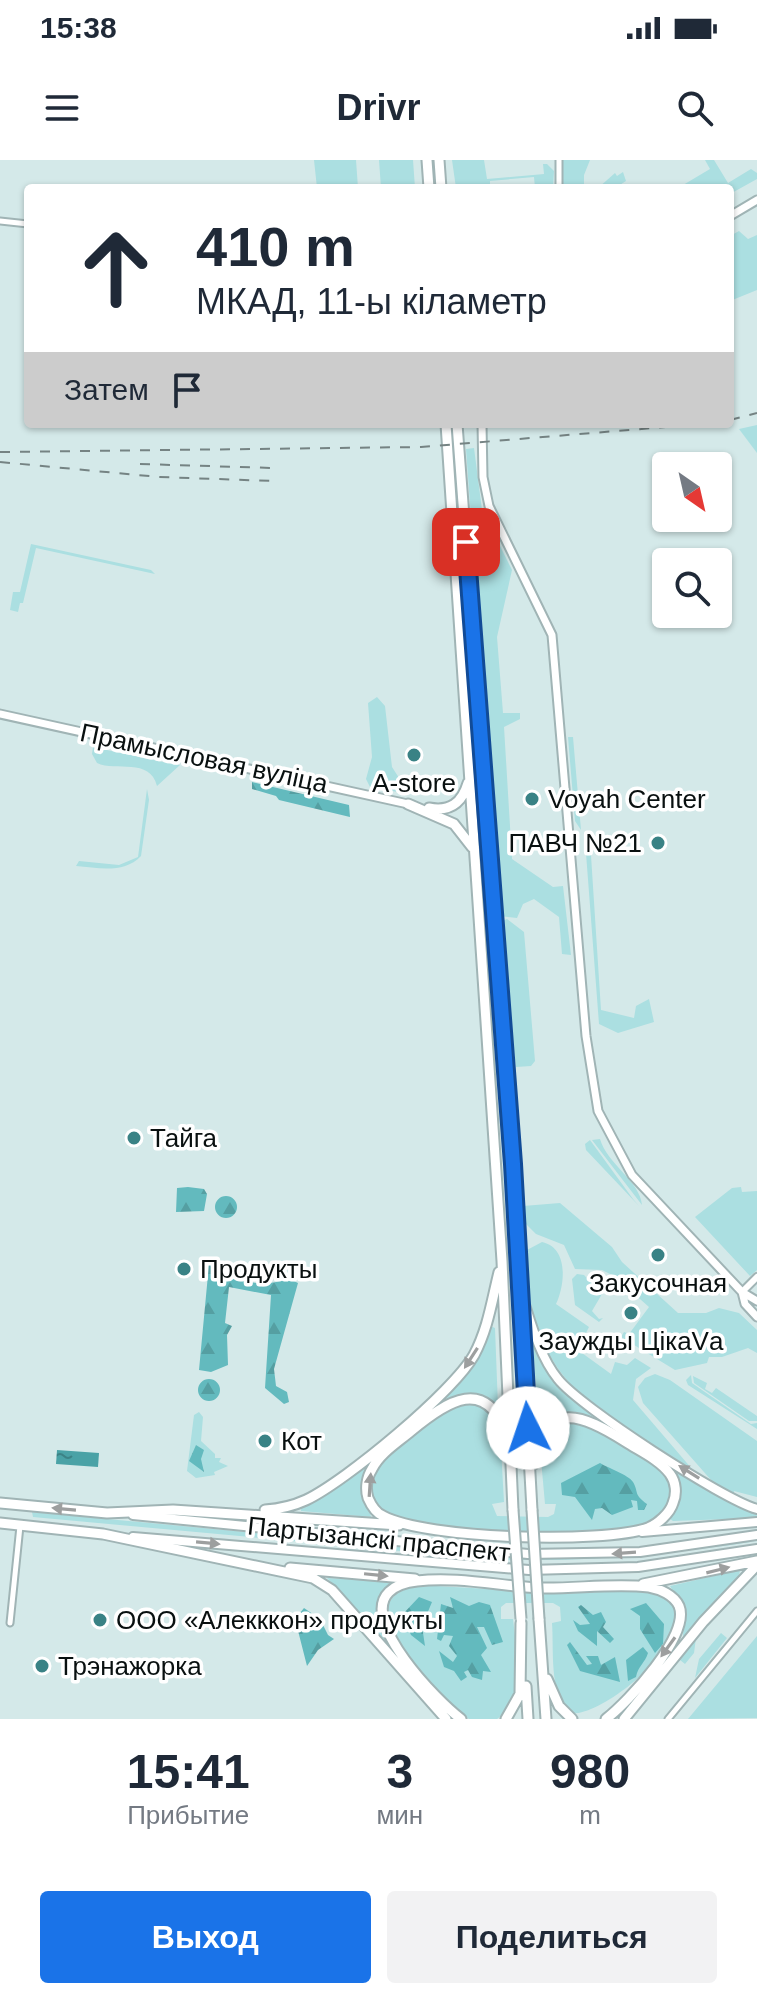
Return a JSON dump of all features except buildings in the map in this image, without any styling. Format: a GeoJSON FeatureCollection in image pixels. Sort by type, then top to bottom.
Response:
{"type":"FeatureCollection","features":[{"type":"Feature","properties":{"kind":"highway"},"geometry":{"type":"LineString","coordinates":[[427,160],[429,184]]}},
{"type":"Feature","properties":{"kind":"highway"},"geometry":{"type":"LineString","coordinates":[[439,160],[441,184]]}},
{"type":"Feature","properties":{"kind":"highway"},"geometry":{"type":"LineString","coordinates":[[446,428],[502,1261],[513,1452],[513,1510],[528,1719]]}},
{"type":"Feature","properties":{"kind":"highway"},"geometry":{"type":"LineString","coordinates":[[457,428],[519,1285],[546,1719]]}},
{"type":"Feature","properties":{"kind":"highway"},"geometry":{"type":"LineString","coordinates":[[408,804],[437,810],[451,807],[462,798],[470,776]]}},
{"type":"Feature","properties":{"kind":"highway"},"geometry":{"type":"LineString","coordinates":[[408,804],[454,824],[469,839],[476,856]]}},
{"type":"Feature","properties":{"kind":"highway"},"geometry":{"type":"LineString","coordinates":[[239,1513],[288,1507],[318,1494],[345,1475],[447,1387],[472,1357],[483,1336],[502,1261]]}},
{"type":"Feature","properties":{"kind":"highway"},"geometry":{"type":"LineString","coordinates":[[422,1527],[381,1516],[369,1500],[367,1484],[383,1454],[440,1407],[463,1399],[489,1405],[500,1419],[513,1452]]}},
{"type":"Feature","properties":{"kind":"highway"},"geometry":{"type":"LineString","coordinates":[[107,1513],[173,1510],[501,1535],[608,1535],[648,1527],[671,1508],[675,1496],[672,1476],[653,1459],[590,1419],[566,1417],[552,1425],[540,1439],[531,1485]]}},
{"type":"Feature","properties":{"kind":"highway","name":"Партызанскі праспект"},"geometry":{"type":"LineString","coordinates":[[0,1503],[107,1513]]}},
{"type":"Feature","properties":{"kind":"highway","name":"Партызанскі праспект"},"geometry":{"type":"LineString","coordinates":[[0,1523],[103,1534]]}},
{"type":"Feature","properties":{"kind":"highway"},"geometry":{"type":"LineString","coordinates":[[103,1534],[271,1567],[303,1575],[328,1587],[446,1719]]}},
{"type":"Feature","properties":{"kind":"highway"},"geometry":{"type":"LineString","coordinates":[[624,1587],[757,1563]]}},
{"type":"Feature","properties":{"kind":"highway"},"geometry":{"type":"LineString","coordinates":[[624,1719],[703,1622],[757,1563]]}},
{"type":"Feature","properties":{"kind":"highway"},"geometry":{"type":"LineString","coordinates":[[271,1567],[459,1583]]}},
{"type":"Feature","properties":{"kind":"highway"},"geometry":{"type":"LineString","coordinates":[[461,1719],[395,1646],[380,1617],[385,1596],[395,1587],[416,1581],[541,1588],[648,1587],[669,1595],[679,1607],[681,1620],[672,1643],[606,1719]]}},
{"type":"Feature","properties":{"kind":"highway"},"geometry":{"type":"LineString","coordinates":[[506,1719],[520,1694],[521,1621]]}},
{"type":"Feature","properties":{"kind":"highway"},"geometry":{"type":"LineString","coordinates":[[542,1663],[554,1698],[572,1719]]}},
{"type":"Feature","properties":{"kind":"main road"},"geometry":{"type":"LineString","coordinates":[[734,214],[757,200]]}},
{"type":"Feature","properties":{"kind":"main road"},"geometry":{"type":"LineString","coordinates":[[482,428],[483,477],[489,506],[552,635],[588,1060],[598,1111],[632,1175],[742,1292],[757,1301]]}},
{"type":"Feature","properties":{"kind":"main road","name":"Прамысловая вуліца"},"geometry":{"type":"LineString","coordinates":[[0,714],[408,804]]}},
{"type":"Feature","properties":{"kind":"main road"},"geometry":{"type":"LineString","coordinates":[[519,1285],[548,1362],[574,1395],[706,1483],[757,1509]]}},
{"type":"Feature","properties":{"kind":"main road"},"geometry":{"type":"LineString","coordinates":[[742,1292],[745,1304],[757,1317]]}},
{"type":"Feature","properties":{"kind":"main road","name":"Партызанскі праспект"},"geometry":{"type":"LineString","coordinates":[[107,1513],[528,1554],[640,1552],[757,1535]]}},
{"type":"Feature","properties":{"kind":"main road"},"geometry":{"type":"LineString","coordinates":[[608,1535],[757,1522]]}},
{"type":"Feature","properties":{"kind":"main road","name":"Партызанскі праспект"},"geometry":{"type":"LineString","coordinates":[[103,1534],[529,1570],[638,1567],[757,1549]]}},
{"type":"Feature","properties":{"kind":"street"},"geometry":{"type":"LineString","coordinates":[[559,160],[559,184]]}},
{"type":"Feature","properties":{"kind":"street"},"geometry":{"type":"LineString","coordinates":[[0,221],[24,224]]}},
{"type":"Feature","properties":{"kind":"street"},"geometry":{"type":"LineString","coordinates":[[742,1292],[757,1277]]}},
{"type":"Feature","properties":{"kind":"street"},"geometry":{"type":"LineString","coordinates":[[742,1292],[757,1283]]}},
{"type":"Feature","properties":{"kind":"street"},"geometry":{"type":"LineString","coordinates":[[10,1623],[20,1525]]}},
{"type":"Feature","properties":{"kind":"street"},"geometry":{"type":"LineString","coordinates":[[668,1719],[757,1611]]}},
{"type":"Feature","properties":{"kind":"shaded area"},"geometry":{"type":"Polygon","coordinates":[[[314,160],[356,160],[358,184],[317,184],[314,160]]]}},
{"type":"Feature","properties":{"kind":"shaded area"},"geometry":{"type":"Polygon","coordinates":[[[379,160],[413,160],[415,184],[381,184],[379,160]]]}},
{"type":"Feature","properties":{"kind":"shaded area"},"geometry":{"type":"Polygon","coordinates":[[[452,160],[484,160],[487,179],[544,174],[543,164],[554,171],[553,184],[535,184],[534,177],[490,181],[490,184],[455,184],[452,160]]]}},
{"type":"Feature","properties":{"kind":"shaded area"},"geometry":{"type":"Polygon","coordinates":[[[563,160],[590,160],[584,184],[560,184],[563,160]]]}},
{"type":"Feature","properties":{"kind":"shaded area"},"geometry":{"type":"Polygon","coordinates":[[[705,160],[714,160],[728,183],[751,169],[757,173],[757,179],[734,192],[734,184],[685,184],[710,169],[705,160]]]}},
{"type":"Feature","properties":{"kind":"shaded area"},"geometry":{"type":"Polygon","coordinates":[[[623,172],[626,181],[603,184],[615,173],[617,176],[623,172]]]}},
{"type":"Feature","properties":{"kind":"shaded area"},"geometry":{"type":"Polygon","coordinates":[[[739,231],[748,239],[757,235],[757,290],[734,299],[734,234],[739,231]]]}},
{"type":"Feature","properties":{"kind":"shaded area"},"geometry":{"type":"Polygon","coordinates":[[[757,425],[757,453],[739,429],[757,425]]]}},
{"type":"Feature","properties":{"kind":"shaded area"},"geometry":{"type":"Polygon","coordinates":[[[474,448],[482,510],[512,570],[497,637],[503,713],[520,713],[520,719],[504,727],[512,859],[553,887],[563,886],[571,955],[562,954],[559,917],[534,899],[523,904],[517,918],[500,916],[466,449],[474,448]]]}},
{"type":"Feature","properties":{"kind":"shaded area"},"geometry":{"type":"Polygon","coordinates":[[[31,544],[151,570],[155,574],[36,548],[23,603],[20,603],[18,612],[10,610],[13,592],[20,592],[31,544]]]}},
{"type":"Feature","properties":{"kind":"shaded area"},"geometry":{"type":"Polygon","coordinates":[[[377,697],[385,706],[392,767],[401,781],[398,792],[370,787],[366,779],[372,757],[368,703],[377,697]]]}},
{"type":"Feature","properties":{"kind":"shaded area"},"geometry":{"type":"Polygon","coordinates":[[[568,737],[573,737],[581,830],[575,821],[568,737]]]}},
{"type":"Feature","properties":{"kind":"shaded area"},"geometry":{"type":"Polygon","coordinates":[[[93,747],[180,765],[157,786],[153,777],[140,768],[97,763],[92,754],[93,747]]]}},
{"type":"Feature","properties":{"kind":"shaded area"},"geometry":{"type":"Polygon","coordinates":[[[147,789],[149,800],[141,856],[119,868],[76,866],[79,861],[119,865],[138,857],[147,789]]]}},
{"type":"Feature","properties":{"kind":"shaded area"},"geometry":{"type":"Polygon","coordinates":[[[585,840],[590,840],[601,1010],[634,1018],[636,1006],[649,999],[654,1022],[618,1033],[599,1024],[585,840]]]}},
{"type":"Feature","properties":{"kind":"shaded area"},"geometry":{"type":"Polygon","coordinates":[[[507,919],[524,932],[535,1061],[531,1066],[516,1067],[500,922],[507,919]]]}},
{"type":"Feature","properties":{"kind":"shaded area"},"geometry":{"type":"Polygon","coordinates":[[[600,1139],[609,1156],[636,1188],[642,1205],[592,1140],[600,1139]]]}},
{"type":"Feature","properties":{"kind":"shaded area"},"geometry":{"type":"Polygon","coordinates":[[[590,1140],[639,1206],[586,1150],[585,1144],[590,1140]]]}},
{"type":"Feature","properties":{"kind":"shaded area"},"geometry":{"type":"Polygon","coordinates":[[[741,1187],[742,1192],[757,1191],[757,1270],[750,1276],[695,1217],[732,1188],[741,1187]]]}},
{"type":"Feature","properties":{"kind":"shaded area"},"geometry":{"type":"Polygon","coordinates":[[[560,1203],[612,1247],[622,1262],[678,1313],[706,1313],[719,1308],[739,1313],[757,1330],[757,1353],[748,1348],[722,1357],[709,1357],[707,1363],[675,1370],[621,1337],[624,1332],[629,1334],[649,1307],[614,1276],[602,1270],[575,1269],[564,1245],[536,1234],[524,1222],[523,1206],[560,1203]]]}},
{"type":"Feature","properties":{"kind":"shaded area"},"geometry":{"type":"Polygon","coordinates":[[[542,1242],[551,1246],[561,1259],[563,1278],[556,1304],[589,1327],[579,1347],[582,1353],[611,1374],[615,1362],[627,1365],[635,1358],[651,1368],[636,1379],[633,1400],[692,1469],[596,1408],[559,1370],[545,1346],[534,1317],[527,1284],[527,1250],[542,1242]]]}},
{"type":"Feature","properties":{"kind":"shaded area"},"geometry":{"type":"Polygon","coordinates":[[[577,1274],[584,1275],[602,1294],[592,1311],[599,1319],[603,1318],[599,1322],[575,1305],[572,1279],[577,1274]]]}},
{"type":"Feature","properties":{"kind":"shaded area"},"geometry":{"type":"Polygon","coordinates":[[[490,1326],[495,1328],[498,1407],[478,1396],[464,1394],[439,1404],[419,1417],[439,1400],[490,1326]]]}},
{"type":"Feature","properties":{"kind":"shaded area"},"geometry":{"type":"Polygon","coordinates":[[[533,1346],[537,1346],[550,1375],[577,1403],[725,1498],[757,1513],[757,1518],[673,1521],[670,1519],[681,1494],[674,1470],[595,1418],[564,1413],[542,1429],[539,1427],[533,1346]]]}},
{"type":"Feature","properties":{"kind":"shaded area"},"geometry":{"type":"Polygon","coordinates":[[[655,1374],[670,1380],[757,1441],[757,1497],[734,1491],[734,1498],[719,1489],[643,1403],[638,1387],[645,1378],[655,1374]]]}},
{"type":"Feature","properties":{"kind":"shaded area"},"geometry":{"type":"Polygon","coordinates":[[[691,1375],[692,1383],[751,1424],[757,1423],[757,1429],[688,1385],[686,1380],[691,1375]]]}},
{"type":"Feature","properties":{"kind":"shaded area"},"geometry":{"type":"Polygon","coordinates":[[[693,1376],[707,1383],[705,1389],[712,1393],[716,1388],[757,1416],[757,1421],[749,1421],[694,1383],[693,1376]]]}},
{"type":"Feature","properties":{"kind":"shaded area"},"geometry":{"type":"Polygon","coordinates":[[[469,1401],[486,1407],[500,1431],[504,1502],[492,1504],[497,1516],[548,1517],[554,1514],[556,1504],[545,1504],[540,1448],[549,1433],[568,1421],[585,1421],[660,1467],[671,1488],[669,1503],[652,1522],[633,1528],[602,1531],[476,1530],[405,1521],[380,1511],[373,1500],[371,1487],[374,1474],[385,1457],[418,1427],[469,1401]]]}},
{"type":"Feature","properties":{"kind":"shaded area"},"geometry":{"type":"Polygon","coordinates":[[[199,1412],[203,1417],[201,1441],[215,1454],[215,1458],[221,1458],[219,1462],[228,1466],[214,1472],[215,1475],[196,1478],[187,1471],[194,1415],[199,1412]]]}},
{"type":"Feature","properties":{"kind":"shaded area"},"geometry":{"type":"Polygon","coordinates":[[[382,1449],[369,1465],[363,1481],[371,1517],[301,1511],[301,1507],[348,1479],[382,1449]]]}},
{"type":"Feature","properties":{"kind":"shaded area"},"geometry":{"type":"Polygon","coordinates":[[[32,1512],[553,1558],[757,1541],[623,1557],[488,1559],[33,1517],[32,1512]]]}},
{"type":"Feature","properties":{"kind":"shaded area"},"geometry":{"type":"Polygon","coordinates":[[[740,1570],[739,1576],[622,1719],[618,1719],[683,1637],[684,1609],[670,1586],[740,1570]]]}},
{"type":"Feature","properties":{"kind":"shaded area"},"geometry":{"type":"Polygon","coordinates":[[[327,1578],[404,1582],[379,1602],[380,1627],[387,1643],[455,1719],[327,1578]]]}},
{"type":"Feature","properties":{"kind":"shaded area"},"geometry":{"type":"Polygon","coordinates":[[[419,1585],[543,1592],[644,1590],[666,1597],[677,1613],[669,1643],[640,1677],[594,1708],[568,1713],[558,1693],[554,1670],[552,1623],[561,1621],[560,1607],[553,1603],[506,1603],[501,1607],[501,1619],[513,1619],[518,1661],[516,1695],[506,1712],[497,1719],[469,1719],[451,1705],[393,1640],[384,1614],[387,1607],[397,1594],[419,1585]]]}},
{"type":"Feature","properties":{"kind":"shaded area"},"geometry":{"type":"Polygon","coordinates":[[[721,1633],[727,1638],[695,1678],[699,1659],[721,1633]]]}},
{"type":"Feature","properties":{"kind":"shaded area"},"geometry":{"type":"Polygon","coordinates":[[[757,1636],[757,1718],[688,1719],[757,1636]]]}},
{"type":"Feature","properties":{"kind":"shaded area"},"geometry":{"type":"Polygon","coordinates":[[[696,1638],[694,1653],[685,1664],[680,1660],[648,1699],[643,1698],[696,1638]]]}},
{"type":"Feature","properties":{"kind":"green space"},"geometry":{"type":"Polygon","coordinates":[[[252,782],[349,805],[350,817],[279,800],[276,796],[252,789],[252,782]]]}},
{"type":"Feature","properties":{"kind":"green space"},"geometry":{"type":"Polygon","coordinates":[[[177,1188],[204,1189],[207,1194],[204,1211],[176,1212],[177,1188]]]}},
{"type":"Feature","properties":{"kind":"green space"},"geometry":{"type":"Polygon","coordinates":[[[226,1196],[237,1207],[226,1218],[215,1207],[226,1196]]]}},
{"type":"Feature","properties":{"kind":"green space"},"geometry":{"type":"Polygon","coordinates":[[[216,1260],[221,1263],[219,1273],[237,1279],[270,1283],[287,1278],[298,1283],[274,1369],[276,1386],[287,1392],[289,1402],[284,1404],[265,1388],[271,1295],[229,1287],[225,1323],[232,1326],[227,1335],[228,1365],[211,1372],[199,1370],[209,1264],[216,1260]]]}},
{"type":"Feature","properties":{"kind":"green space"},"geometry":{"type":"Polygon","coordinates":[[[209,1379],[217,1382],[220,1390],[217,1398],[209,1401],[201,1398],[198,1390],[201,1382],[209,1379]]]}},
{"type":"Feature","properties":{"kind":"green space"},"geometry":{"type":"Polygon","coordinates":[[[196,1445],[204,1450],[201,1459],[204,1472],[189,1461],[196,1445]]]}},
{"type":"Feature","properties":{"kind":"green space"},"geometry":{"type":"Polygon","coordinates":[[[600,1463],[631,1479],[638,1495],[647,1504],[644,1510],[638,1510],[637,1501],[631,1500],[633,1507],[612,1515],[602,1508],[595,1509],[592,1520],[575,1497],[562,1495],[561,1483],[600,1463]]]}},
{"type":"Feature","properties":{"kind":"green space"},"geometry":{"type":"Polygon","coordinates":[[[419,1597],[432,1602],[422,1626],[425,1646],[411,1635],[402,1615],[419,1597]]]}},
{"type":"Feature","properties":{"kind":"green space"},"geometry":{"type":"Polygon","coordinates":[[[450,1597],[469,1606],[479,1602],[490,1605],[503,1642],[492,1645],[484,1627],[477,1627],[487,1648],[481,1655],[491,1672],[483,1671],[482,1680],[472,1677],[468,1670],[464,1672],[467,1677],[461,1681],[454,1671],[444,1667],[439,1651],[453,1662],[457,1656],[449,1646],[453,1636],[444,1635],[441,1641],[437,1639],[441,1604],[453,1608],[450,1597]]]}},
{"type":"Feature","properties":{"kind":"green space"},"geometry":{"type":"Polygon","coordinates":[[[646,1603],[664,1624],[663,1644],[655,1653],[640,1629],[640,1616],[630,1609],[646,1603]]]}},
{"type":"Feature","properties":{"kind":"green space"},"geometry":{"type":"Polygon","coordinates":[[[581,1605],[593,1615],[601,1612],[606,1622],[603,1627],[614,1639],[610,1643],[597,1631],[597,1646],[578,1631],[573,1620],[580,1625],[590,1624],[578,1607],[581,1605]]]}},
{"type":"Feature","properties":{"kind":"green space"},"geometry":{"type":"Polygon","coordinates":[[[304,1608],[320,1619],[328,1635],[334,1639],[318,1650],[307,1666],[295,1619],[304,1608]]]}},
{"type":"Feature","properties":{"kind":"green space"},"geometry":{"type":"Polygon","coordinates":[[[570,1642],[587,1665],[592,1664],[586,1656],[598,1656],[601,1665],[615,1657],[620,1682],[580,1671],[567,1645],[570,1642]]]}},
{"type":"Feature","properties":{"kind":"green space"},"geometry":{"type":"Polygon","coordinates":[[[643,1647],[647,1656],[636,1677],[628,1681],[626,1660],[643,1647]]]}},
{"type":"Feature","properties":{"kind":"water"},"geometry":{"type":"Polygon","coordinates":[[[57,1450],[99,1453],[98,1467],[56,1464],[57,1450]]]}},
{"type":"Feature","properties":{"kind":"railway"},"geometry":{"type":"LineString","coordinates":[[734,419],[757,413]]}},
{"type":"Feature","properties":{"kind":"railway"},"geometry":{"type":"LineString","coordinates":[[0,452],[421,447],[653,428]]}},
{"type":"Feature","properties":{"kind":"railway"},"geometry":{"type":"LineString","coordinates":[[0,462],[159,477],[273,481]]}},
{"type":"Feature","properties":{"kind":"railway"},"geometry":{"type":"LineString","coordinates":[[140,464],[274,468]]}},
{"type":"Feature","properties":{"kind":"place","name":"А-store"},"geometry":{"type":"Point","coordinates":[414,755]}},
{"type":"Feature","properties":{"kind":"place","name":"Voyah Center"},"geometry":{"type":"Point","coordinates":[532,799]}},
{"type":"Feature","properties":{"kind":"place","name":"ПАВЧ №21"},"geometry":{"type":"Point","coordinates":[658,843]}},
{"type":"Feature","properties":{"kind":"place","name":"Тайга"},"geometry":{"type":"Point","coordinates":[134,1138]}},
{"type":"Feature","properties":{"kind":"place","name":"Закусочная"},"geometry":{"type":"Point","coordinates":[658,1255]}},
{"type":"Feature","properties":{"kind":"place","name":"Продукты"},"geometry":{"type":"Point","coordinates":[184,1269]}},
{"type":"Feature","properties":{"kind":"place","name":"Заужды ЦікаVа"},"geometry":{"type":"Point","coordinates":[631,1313]}},
{"type":"Feature","properties":{"kind":"place","name":"Кот"},"geometry":{"type":"Point","coordinates":[265,1441]}},
{"type":"Feature","properties":{"kind":"place","name":"ООО «Алекккон» продукты"},"geometry":{"type":"Point","coordinates":[100,1620]}},
{"type":"Feature","properties":{"kind":"place","name":"Трэнажорка"},"geometry":{"type":"Point","coordinates":[42,1666]}},
{"type":"Feature","properties":{"kind":"route"},"geometry":{"type":"LineString","coordinates":[[466,542],[496,972],[513,1164],[528,1428]]}}]}
